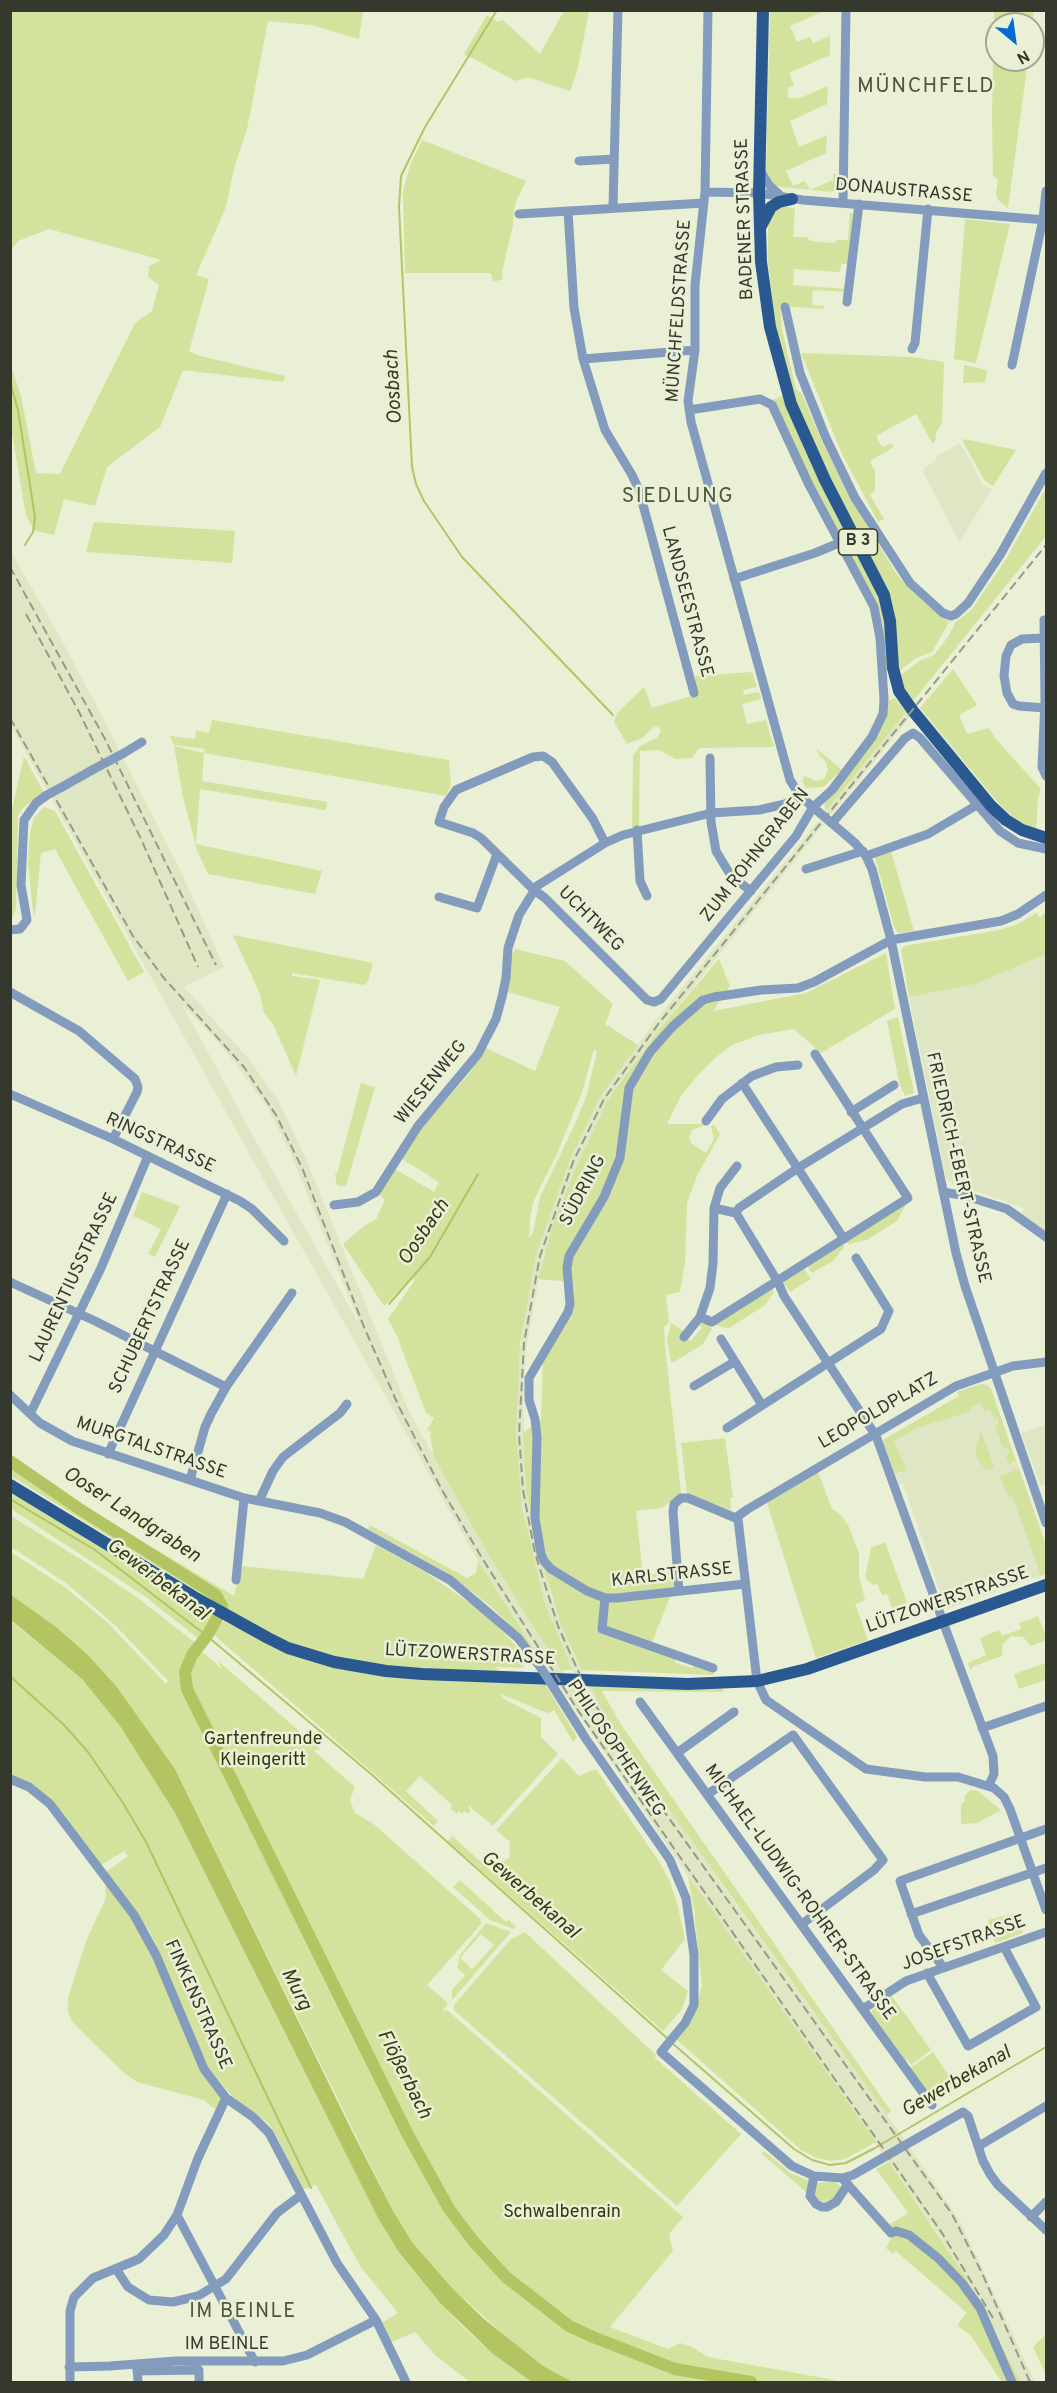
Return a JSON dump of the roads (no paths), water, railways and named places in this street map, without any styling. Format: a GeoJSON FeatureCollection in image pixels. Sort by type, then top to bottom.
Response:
{"type":"FeatureCollection","features":[{"type":"Feature","properties":{"kind":"main road","name":"BADENER STRASSE"},"geometry":{"type":"LineString","coordinates":[[763,10],[759,168],[760,227],[765,296],[782,378],[813,456],[884,595],[890,621],[893,668],[899,691],[991,806],[1006,820],[1022,830],[1047,838]]}},
{"type":"Feature","properties":{"kind":"main road"},"geometry":{"type":"LineString","coordinates":[[760,227],[771,207],[788,198]]}},
{"type":"Feature","properties":{"kind":"main road","name":"LÜTZOWERSTRASSE"},"geometry":{"type":"LineString","coordinates":[[10,1485],[221,1612],[288,1648],[334,1662],[386,1671],[688,1684],[757,1681],[807,1669],[942,1619],[1047,1585]]}},
{"type":"Feature","properties":{"kind":"street"},"geometry":{"type":"LineString","coordinates":[[613,207],[618,10]]}},
{"type":"Feature","properties":{"kind":"street","name":"MÜNCHFELDSTRASSE"},"geometry":{"type":"LineString","coordinates":[[708,10],[705,192],[695,285],[694,350],[688,410],[787,773],[800,796],[813,807]]}},
{"type":"Feature","properties":{"kind":"street"},"geometry":{"type":"LineString","coordinates":[[843,203],[846,10]]}},
{"type":"Feature","properties":{"kind":"street"},"geometry":{"type":"LineString","coordinates":[[579,161],[614,159]]}},
{"type":"Feature","properties":{"kind":"street"},"geometry":{"type":"LineString","coordinates":[[759,168],[769,185],[788,198]]}},
{"type":"Feature","properties":{"kind":"street"},"geometry":{"type":"LineString","coordinates":[[1012,365],[1045,219],[1047,191]]}},
{"type":"Feature","properties":{"kind":"street","name":"DONAUSTRASSE"},"geometry":{"type":"LineString","coordinates":[[705,192],[759,193],[788,198],[1045,219]]}},
{"type":"Feature","properties":{"kind":"street"},"geometry":{"type":"LineString","coordinates":[[519,214],[704,203]]}},
{"type":"Feature","properties":{"kind":"street"},"geometry":{"type":"LineString","coordinates":[[847,302],[859,204]]}},
{"type":"Feature","properties":{"kind":"street"},"geometry":{"type":"LineString","coordinates":[[912,350],[915,343],[928,209]]}},
{"type":"Feature","properties":{"kind":"street","name":"LANDSEESTRASSE"},"geometry":{"type":"LineString","coordinates":[[568,211],[574,308],[583,359],[605,430],[639,490],[694,693]]}},
{"type":"Feature","properties":{"kind":"street"},"geometry":{"type":"LineString","coordinates":[[785,307],[800,373],[826,438],[855,498],[910,584],[943,613],[951,616],[968,603],[1000,555],[1047,473]]}},
{"type":"Feature","properties":{"kind":"street"},"geometry":{"type":"LineString","coordinates":[[583,359],[694,350]]}},
{"type":"Feature","properties":{"kind":"street","name":"ZUM ROHNGRABEN"},"geometry":{"type":"LineString","coordinates":[[661,999],[796,836],[813,807],[832,790],[872,737],[881,720],[884,699],[880,632],[874,607],[839,543],[769,402],[760,399],[688,410]]}},
{"type":"Feature","properties":{"kind":"street"},"geometry":{"type":"LineString","coordinates":[[734,579],[804,557],[839,543]]}},
{"type":"Feature","properties":{"kind":"street"},"geometry":{"type":"LineString","coordinates":[[1044,620],[1046,680],[1042,767],[1047,776]]}},
{"type":"Feature","properties":{"kind":"street"},"geometry":{"type":"LineString","coordinates":[[1044,638],[1022,639],[1011,645],[1006,656],[1004,676],[1007,693],[1013,704],[1045,708]]}},
{"type":"Feature","properties":{"kind":"street"},"geometry":{"type":"LineString","coordinates":[[832,824],[905,738],[913,733],[1009,838],[1018,843],[1047,849]]}},
{"type":"Feature","properties":{"kind":"street"},"geometry":{"type":"LineString","coordinates":[[10,930],[20,929],[27,920],[21,885],[24,820],[36,803],[47,795],[142,742]]}},
{"type":"Feature","properties":{"kind":"street","name":"UCHTWEG"},"geometry":{"type":"LineString","coordinates":[[605,843],[593,819],[569,785],[552,762],[543,756],[533,757],[456,790],[444,807],[440,822],[473,833],[545,898],[647,1000],[654,1002],[661,999]]}},
{"type":"Feature","properties":{"kind":"street"},"geometry":{"type":"LineString","coordinates":[[710,758],[711,813],[716,850],[731,876],[751,891]]}},
{"type":"Feature","properties":{"kind":"street","name":"WIESENWEG"},"geometry":{"type":"LineString","coordinates":[[334,1205],[358,1202],[376,1192],[418,1126],[468,1069],[478,1054],[492,1028],[502,997],[508,948],[519,915],[534,890],[542,882],[605,843],[637,830],[711,813],[759,810],[785,804],[800,796]]}},
{"type":"Feature","properties":{"kind":"street"},"geometry":{"type":"LineString","coordinates":[[806,868],[864,854],[928,834],[977,805]]}},
{"type":"Feature","properties":{"kind":"street","name":"FRIEDRICH-EBERT-STRASSE"},"geometry":{"type":"LineString","coordinates":[[813,807],[864,854],[872,869],[891,940],[943,1192],[965,1286],[1047,1522]]}},
{"type":"Feature","properties":{"kind":"street"},"geometry":{"type":"LineString","coordinates":[[637,830],[640,881],[647,896]]}},
{"type":"Feature","properties":{"kind":"street"},"geometry":{"type":"LineString","coordinates":[[477,908],[497,854]]}},
{"type":"Feature","properties":{"kind":"street","name":"SÜDRING"},"geometry":{"type":"LineString","coordinates":[[605,1598],[595,1595],[551,1569],[541,1554],[536,1518],[537,1437],[530,1400],[529,1378],[570,1304],[567,1268],[569,1256],[604,1197],[620,1158],[629,1088],[650,1052],[695,1005],[714,996],[777,988],[798,988],[814,982],[891,940],[1001,921],[1018,914],[1047,896]]}},
{"type":"Feature","properties":{"kind":"street"},"geometry":{"type":"LineString","coordinates":[[439,897],[488,911]]}},
{"type":"Feature","properties":{"kind":"street"},"geometry":{"type":"LineString","coordinates":[[10,992],[79,1031],[135,1079],[137,1092],[113,1139]]}},
{"type":"Feature","properties":{"kind":"street"},"geometry":{"type":"LineString","coordinates":[[700,1317],[712,1322],[908,1198],[815,1054]]}},
{"type":"Feature","properties":{"kind":"street"},"geometry":{"type":"LineString","coordinates":[[706,1121],[722,1099],[742,1083],[768,1069],[798,1065]]}},
{"type":"Feature","properties":{"kind":"street"},"geometry":{"type":"LineString","coordinates":[[742,1083],[844,1239]]}},
{"type":"Feature","properties":{"kind":"street"},"geometry":{"type":"LineString","coordinates":[[851,1112],[894,1085]]}},
{"type":"Feature","properties":{"kind":"street","name":"RINGSTRASSE"},"geometry":{"type":"LineString","coordinates":[[10,1094],[148,1155],[226,1194],[252,1209],[284,1241]]}},
{"type":"Feature","properties":{"kind":"street"},"geometry":{"type":"LineString","coordinates":[[736,1213],[739,1208],[798,1168],[902,1104],[923,1098]]}},
{"type":"Feature","properties":{"kind":"street","name":"LAURENTIUSSTRASSE"},"geometry":{"type":"LineString","coordinates":[[30,1414],[116,1235],[148,1155]]}},
{"type":"Feature","properties":{"kind":"street"},"geometry":{"type":"LineString","coordinates":[[684,1338],[700,1317],[712,1276],[714,1208],[720,1188],[737,1166]]}},
{"type":"Feature","properties":{"kind":"street"},"geometry":{"type":"LineString","coordinates":[[943,1192],[966,1196],[1007,1209],[1047,1237]]}},
{"type":"Feature","properties":{"kind":"street","name":"SCHUBERTSTRASSE"},"geometry":{"type":"LineString","coordinates":[[108,1454],[226,1194]]}},
{"type":"Feature","properties":{"kind":"street"},"geometry":{"type":"LineString","coordinates":[[714,1208],[736,1213],[778,1282],[784,1296],[875,1433],[994,1762],[989,1785]]}},
{"type":"Feature","properties":{"kind":"street"},"geometry":{"type":"LineString","coordinates":[[727,1428],[879,1330],[889,1313],[855,1257]]}},
{"type":"Feature","properties":{"kind":"street"},"geometry":{"type":"LineString","coordinates":[[10,1282],[78,1313],[226,1387]]}},
{"type":"Feature","properties":{"kind":"street"},"geometry":{"type":"LineString","coordinates":[[190,1480],[205,1427],[226,1387],[292,1293]]}},
{"type":"Feature","properties":{"kind":"street"},"geometry":{"type":"LineString","coordinates":[[721,1339],[762,1405]]}},
{"type":"Feature","properties":{"kind":"street"},"geometry":{"type":"LineString","coordinates":[[694,1386],[734,1362]]}},
{"type":"Feature","properties":{"kind":"street","name":"LEOPOLDPLATZ"},"geometry":{"type":"LineString","coordinates":[[738,1518],[956,1386],[1013,1366],[1047,1362]]}},
{"type":"Feature","properties":{"kind":"street","name":"MURGTALSTRASSE"},"geometry":{"type":"LineString","coordinates":[[10,1395],[30,1414],[72,1442],[244,1498],[330,1516],[388,1545]]}},
{"type":"Feature","properties":{"kind":"street"},"geometry":{"type":"LineString","coordinates":[[259,1502],[273,1471],[283,1456],[340,1413],[347,1404]]}},
{"type":"Feature","properties":{"kind":"street"},"geometry":{"type":"LineString","coordinates":[[236,1580],[244,1498]]}},
{"type":"Feature","properties":{"kind":"street"},"geometry":{"type":"LineString","coordinates":[[679,1591],[674,1504],[684,1498],[738,1518],[757,1681],[762,1694],[772,1705],[866,1769],[925,1777],[958,1777],[989,1785],[1000,1793],[1008,1803],[1047,1910]]}},
{"type":"Feature","properties":{"kind":"street","name":"PHILOSOPHENWEG"},"geometry":{"type":"LineString","coordinates":[[388,1545],[450,1580],[518,1638],[541,1668],[586,1739],[670,1860],[686,1898],[696,1980],[691,2012],[676,2036],[662,2052],[792,2166],[814,2176]]}},
{"type":"Feature","properties":{"kind":"street","name":"KARLSTRASSE"},"geometry":{"type":"LineString","coordinates":[[713,1668],[602,1629],[605,1598],[746,1584]]}},
{"type":"Feature","properties":{"kind":"street","name":"MICHAEL-LUDWIG-ROHRER-STRASSE"},"geometry":{"type":"LineString","coordinates":[[639,1702],[932,2105]]}},
{"type":"Feature","properties":{"kind":"street"},"geometry":{"type":"LineString","coordinates":[[982,1728],[1047,1706]]}},
{"type":"Feature","properties":{"kind":"street"},"geometry":{"type":"LineString","coordinates":[[677,1753],[734,1712]]}},
{"type":"Feature","properties":{"kind":"street"},"geometry":{"type":"LineString","coordinates":[[708,1794],[793,1735],[883,1860],[874,1870],[802,1924]]}},
{"type":"Feature","properties":{"kind":"street","name":"FINKENSTRASSE"},"geometry":{"type":"LineString","coordinates":[[10,1779],[28,1788],[50,1804],[134,1915],[156,1955],[204,2069],[226,2098],[262,2124],[337,2263],[376,2320],[406,2382]]}},
{"type":"Feature","properties":{"kind":"street"},"geometry":{"type":"LineString","coordinates":[[943,1967],[919,1935],[900,1881],[1047,1829]]}},
{"type":"Feature","properties":{"kind":"street"},"geometry":{"type":"LineString","coordinates":[[912,1914],[1047,1868]]}},
{"type":"Feature","properties":{"kind":"street","name":"JOSEFSTRASSE"},"geometry":{"type":"LineString","coordinates":[[863,2009],[906,1981],[1047,1932]]}},
{"type":"Feature","properties":{"kind":"street"},"geometry":{"type":"LineString","coordinates":[[927,1973],[968,2046],[1036,2007],[1004,1947]]}},
{"type":"Feature","properties":{"kind":"street"},"geometry":{"type":"LineString","coordinates":[[70,2382],[72,2303],[85,2284],[99,2275],[139,2259],[164,2235],[177,2215],[198,2158],[226,2098]]}},
{"type":"Feature","properties":{"kind":"street"},"geometry":{"type":"LineString","coordinates":[[979,2146],[1047,2106]]}},
{"type":"Feature","properties":{"kind":"street"},"geometry":{"type":"LineString","coordinates":[[1011,2382],[980,2308],[962,2283],[938,2258],[909,2235],[896,2231],[891,2233],[845,2181],[814,2176],[810,2196],[816,2204],[822,2207],[831,2205],[836,2202],[845,2181],[853,2175],[963,2112],[968,2116],[983,2161],[994,2180],[1047,2230]]}},
{"type":"Feature","properties":{"kind":"street"},"geometry":{"type":"LineString","coordinates":[[116,2268],[128,2287],[149,2300],[182,2301],[214,2288],[232,2271],[277,2214],[301,2195]]}},
{"type":"Feature","properties":{"kind":"street"},"geometry":{"type":"LineString","coordinates":[[1031,2217],[1047,2202]]}},
{"type":"Feature","properties":{"kind":"street"},"geometry":{"type":"LineString","coordinates":[[177,2215],[255,2362]]}},
{"type":"Feature","properties":{"kind":"street","name":"IM BEINLE"},"geometry":{"type":"LineString","coordinates":[[137,2367],[176,2361],[283,2361],[307,2355],[376,2320]]}},
{"type":"Feature","properties":{"kind":"street","name":"IM BEINLE"},"geometry":{"type":"LineString","coordinates":[[69,2367],[199,2370],[200,2382]]}},
{"type":"Feature","properties":{"kind":"street"},"geometry":{"type":"LineString","coordinates":[[137,2367],[138,2382]]}},
{"type":"Feature","properties":{"kind":"waterway","name":"Oosbach"},"geometry":{"type":"LineString","coordinates":[[497,10],[425,127],[401,176],[399,207],[412,467],[416,484],[424,501],[462,557],[613,715]]}},
{"type":"Feature","properties":{"kind":"waterway"},"geometry":{"type":"LineString","coordinates":[[10,382],[18,410],[35,517],[33,532],[25,545]]}},
{"type":"Feature","properties":{"kind":"waterway","name":"Oosbach"},"geometry":{"type":"LineString","coordinates":[[389,1304],[430,1257],[478,1174]]}},
{"type":"Feature","properties":{"kind":"waterway","name":"Ooser Landgraben"},"geometry":{"type":"LineString","coordinates":[[10,1461],[78,1508],[216,1595],[222,1606],[221,1611],[208,1634]]}},
{"type":"Feature","properties":{"kind":"waterway","name":"Gewerbekanal"},"geometry":{"type":"LineString","coordinates":[[10,1499],[95,1550],[207,1636],[371,1774],[668,2039]]}},
{"type":"Feature","properties":{"kind":"waterway","name":"Flößerbach"},"geometry":{"type":"LineString","coordinates":[[206,1637],[192,1655],[185,1672],[187,1689],[407,2133],[449,2209],[474,2242],[506,2277],[569,2326],[675,2369],[751,2382]]}},
{"type":"Feature","properties":{"kind":"waterway"},"geometry":{"type":"LineString","coordinates":[[10,1676],[64,1725],[88,1752],[146,1842],[311,2188]]}},
{"type":"Feature","properties":{"kind":"waterway","name":"Gewerbekanal"},"geometry":{"type":"LineString","coordinates":[[672,2043],[794,2149],[812,2160],[830,2165],[846,2163],[875,2148],[1046,2047]]}},
{"type":"Feature","properties":{"kind":"railway"},"geometry":{"type":"LineString","coordinates":[[1030,2382],[982,2273],[952,2214],[643,1782],[588,1693],[558,1626],[535,1553],[523,1490],[519,1434],[524,1343],[540,1256],[573,1162],[604,1099],[659,1023],[1046,545]]}},
{"type":"Feature","properties":{"kind":"railway"},"geometry":{"type":"LineString","coordinates":[[10,567],[105,739],[216,965]]}},
{"type":"Feature","properties":{"kind":"railway"},"geometry":{"type":"LineString","coordinates":[[26,614],[79,712],[141,839],[198,967]]}},
{"type":"Feature","properties":{"kind":"railway"},"geometry":{"type":"LineString","coordinates":[[10,718],[133,936],[163,977],[244,1067],[276,1115],[303,1170],[364,1327],[399,1407],[442,1490],[482,1558],[579,1712],[942,2233],[993,2318]]}},
{"type":"Feature","properties":{"kind":"district","name":"MÜNCHFELD"},"geometry":{"type":"Point","coordinates":[926,88]}},
{"type":"Feature","properties":{"kind":"district","name":"SIEDLUNG"},"geometry":{"type":"Point","coordinates":[678,498]}},
{"type":"Feature","properties":{"kind":"district","name":"IM BEINLE"},"geometry":{"type":"Point","coordinates":[243,2313]}},
{"type":"Feature","properties":{"kind":"park label","name":"Gartenfreunde Kleingeritt"},"geometry":{"type":"Point","coordinates":[263,1750]}},
{"type":"Feature","properties":{"kind":"park label","name":"Schwalbenrain"},"geometry":{"type":"Point","coordinates":[562,2213]}},
{"type":"Feature","properties":{"kind":"water label","name":"Murg"},"geometry":{"type":"Point","coordinates":[295,1990]}}]}
